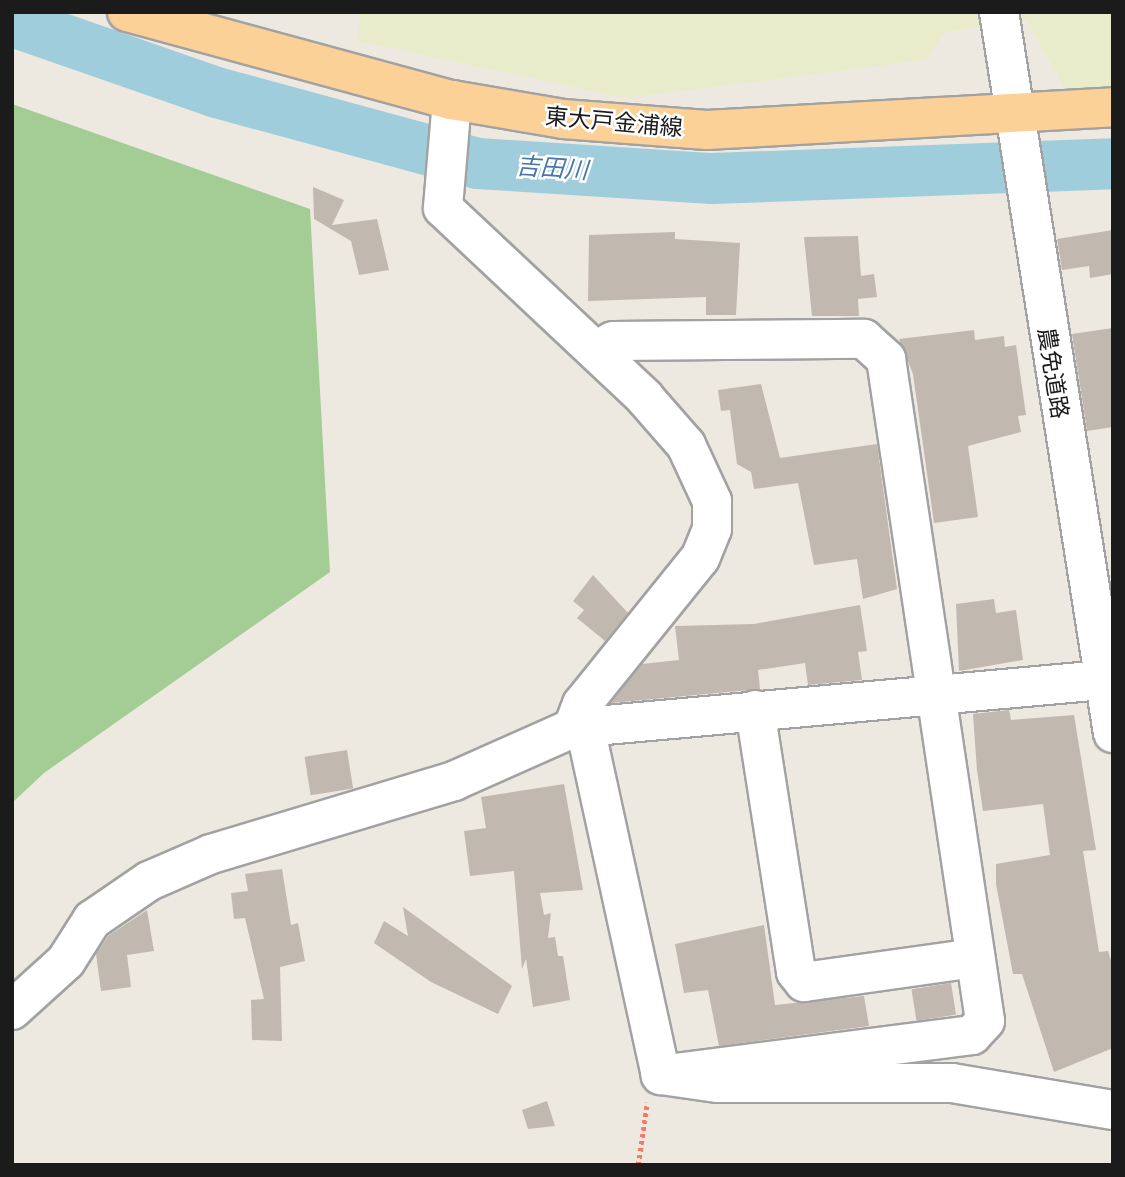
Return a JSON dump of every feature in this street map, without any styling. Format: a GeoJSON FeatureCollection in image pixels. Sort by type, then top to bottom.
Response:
{"type":"FeatureCollection","features":[{"type":"Feature","properties":{"kind":"main road","name":"東大戸金浦線"},"geometry":{"type":"LineString","coordinates":[[127,12],[451,107],[563,119],[707,130],[1015,119],[1113,107]]}},
{"type":"Feature","properties":{"kind":"street","name":"農免道路"},"geometry":{"type":"LineString","coordinates":[[999,12],[1113,733]]}},
{"type":"Feature","properties":{"kind":"street"},"geometry":{"type":"LineString","coordinates":[[451,107],[443,208],[597,350],[686,445],[712,501],[712,529],[700,558],[582,704],[579,727],[661,1075]]}},
{"type":"Feature","properties":{"kind":"street"},"geometry":{"type":"LineString","coordinates":[[597,350],[613,341],[864,339],[886,359],[985,1021],[972,1035],[661,1075]]}},
{"type":"Feature","properties":{"kind":"street"},"geometry":{"type":"LineString","coordinates":[[12,1010],[66,961],[92,920],[149,881],[211,854],[454,781],[579,727],[1106,679]]}},
{"type":"Feature","properties":{"kind":"street"},"geometry":{"type":"LineString","coordinates":[[755,710],[796,972],[804,982],[975,958]]}},
{"type":"Feature","properties":{"kind":"street"},"geometry":{"type":"LineString","coordinates":[[661,1075],[718,1083],[952,1083],[1113,1110]]}},
{"type":"Feature","properties":{"kind":"path"},"geometry":{"type":"LineString","coordinates":[[638,1165],[647,1102],[661,1075]]}},
{"type":"Feature","properties":{"kind":"green space"},"geometry":{"type":"Polygon","coordinates":[[[360,12],[1113,12],[1113,87],[1064,88],[1027,20],[946,32],[925,60],[625,98],[358,41],[360,12]]]}},
{"type":"Feature","properties":{"kind":"green space"},"geometry":{"type":"Polygon","coordinates":[[[12,104],[310,209],[330,572],[44,773],[12,803],[12,104]]]}},
{"type":"Feature","properties":{"kind":"building"},"geometry":{"type":"Polygon","coordinates":[[[313,187],[344,200],[332,225],[377,219],[389,270],[359,275],[351,241],[314,219],[313,187]]]}},
{"type":"Feature","properties":{"kind":"building"},"geometry":{"type":"Polygon","coordinates":[[[1113,230],[1113,274],[1090,278],[1089,266],[1062,270],[1057,239],[1113,230]]]}},
{"type":"Feature","properties":{"kind":"building"},"geometry":{"type":"Polygon","coordinates":[[[675,232],[675,239],[740,243],[736,315],[706,315],[706,297],[588,301],[589,235],[675,232]]]}},
{"type":"Feature","properties":{"kind":"building"},"geometry":{"type":"Polygon","coordinates":[[[858,236],[861,276],[874,274],[877,297],[858,299],[859,316],[812,316],[804,237],[858,236]]]}},
{"type":"Feature","properties":{"kind":"building"},"geometry":{"type":"Polygon","coordinates":[[[1113,328],[1113,427],[1087,431],[1072,334],[1113,328]]]}},
{"type":"Feature","properties":{"kind":"building"},"geometry":{"type":"Polygon","coordinates":[[[974,330],[975,340],[1004,336],[1005,347],[1016,345],[1026,415],[1018,416],[1021,432],[968,446],[978,517],[934,523],[913,374],[899,339],[974,330]]]}},
{"type":"Feature","properties":{"kind":"building"},"geometry":{"type":"Polygon","coordinates":[[[761,384],[780,458],[877,444],[897,589],[863,599],[857,559],[814,565],[798,483],[754,489],[751,472],[737,464],[730,410],[721,411],[718,390],[761,384]]]}},
{"type":"Feature","properties":{"kind":"building"},"geometry":{"type":"Polygon","coordinates":[[[593,575],[628,613],[605,641],[577,618],[584,610],[573,601],[593,575]]]}},
{"type":"Feature","properties":{"kind":"building"},"geometry":{"type":"Polygon","coordinates":[[[994,599],[996,613],[1016,610],[1023,660],[959,671],[956,604],[994,599]]]}},
{"type":"Feature","properties":{"kind":"building"},"geometry":{"type":"Polygon","coordinates":[[[860,605],[867,651],[858,652],[862,680],[808,685],[805,663],[758,670],[760,689],[611,703],[642,664],[679,660],[675,626],[754,624],[860,605]]]}},
{"type":"Feature","properties":{"kind":"building"},"geometry":{"type":"Polygon","coordinates":[[[1009,710],[1011,720],[1074,715],[1096,850],[1083,851],[1099,952],[1108,951],[1113,967],[1113,1048],[1054,1072],[1022,974],[1013,974],[996,884],[996,864],[1050,855],[1043,804],[983,811],[977,770],[973,714],[1009,710]]]}},
{"type":"Feature","properties":{"kind":"building"},"geometry":{"type":"Polygon","coordinates":[[[347,750],[353,789],[311,795],[305,757],[347,750]]]}},
{"type":"Feature","properties":{"kind":"building"},"geometry":{"type":"Polygon","coordinates":[[[564,784],[583,890],[540,893],[544,915],[551,913],[548,938],[555,937],[558,956],[563,956],[570,1000],[533,1007],[526,959],[522,969],[514,871],[470,876],[464,831],[486,828],[481,797],[564,784]]]}},
{"type":"Feature","properties":{"kind":"building"},"geometry":{"type":"Polygon","coordinates":[[[282,869],[291,925],[298,923],[305,961],[280,967],[282,1041],[252,1040],[251,1000],[264,999],[245,918],[234,919],[231,893],[248,891],[245,874],[282,869]]]}},
{"type":"Feature","properties":{"kind":"building"},"geometry":{"type":"Polygon","coordinates":[[[403,907],[512,986],[498,1014],[431,982],[374,943],[384,921],[408,936],[403,907]]]}},
{"type":"Feature","properties":{"kind":"building"},"geometry":{"type":"Polygon","coordinates":[[[147,910],[154,951],[127,955],[131,987],[101,991],[96,954],[108,936],[147,910]]]}},
{"type":"Feature","properties":{"kind":"building"},"geometry":{"type":"Polygon","coordinates":[[[764,925],[775,1005],[864,996],[869,1026],[719,1046],[708,990],[684,993],[675,944],[764,925]]]}},
{"type":"Feature","properties":{"kind":"building"},"geometry":{"type":"Polygon","coordinates":[[[951,983],[956,1015],[916,1021],[911,989],[951,983]]]}},
{"type":"Feature","properties":{"kind":"building"},"geometry":{"type":"Polygon","coordinates":[[[547,1101],[555,1126],[528,1129],[522,1110],[547,1101]]]}},
{"type":"Feature","properties":{"kind":"waterway","name":"吉田川"},"geometry":{"type":"LineString","coordinates":[[12,21],[216,92],[478,163],[712,178],[1113,163]]}}]}
